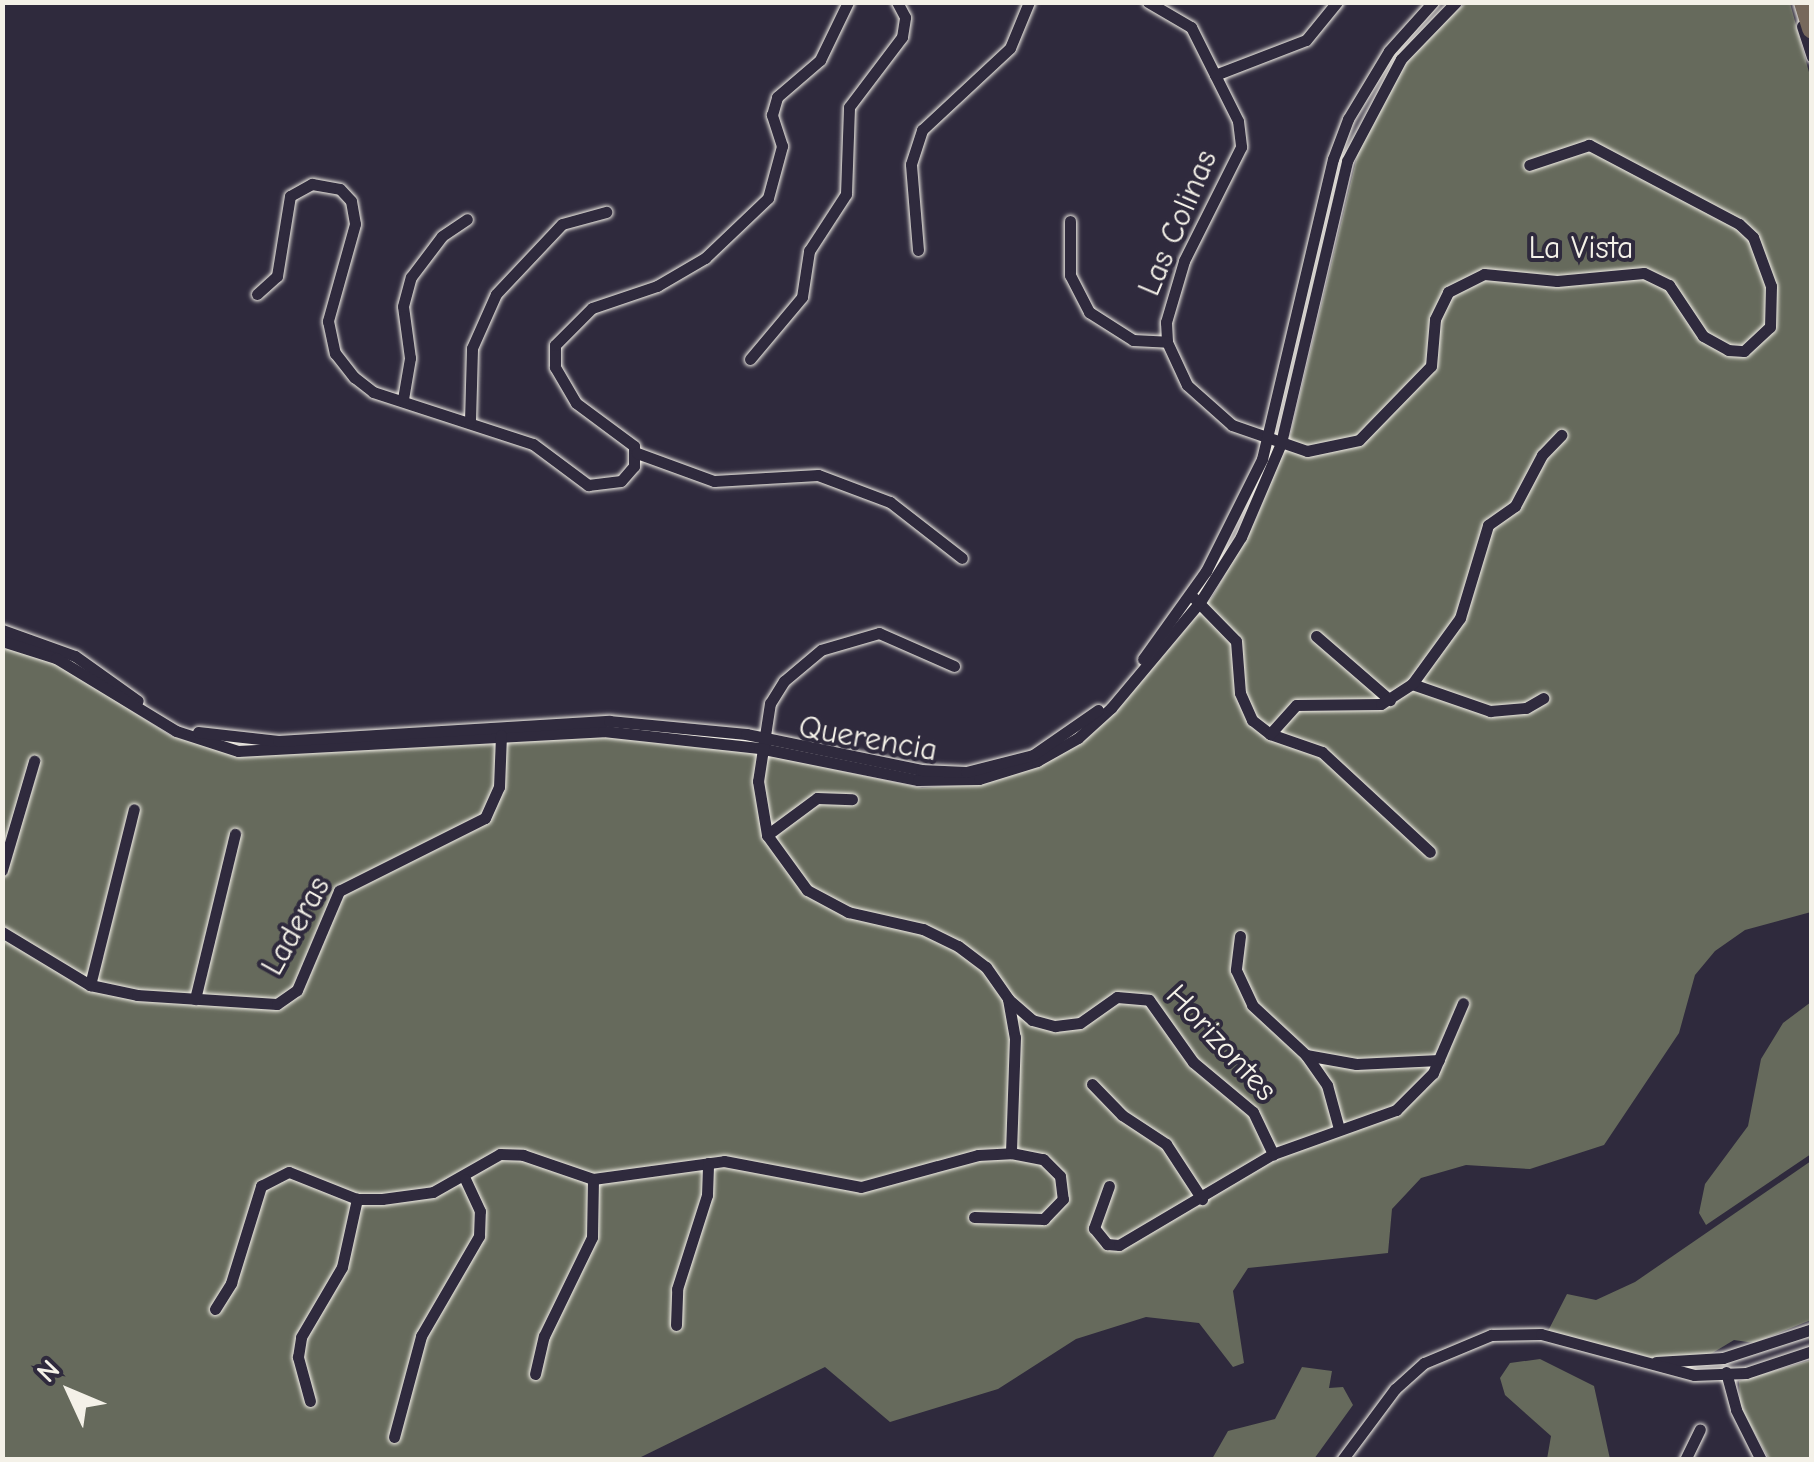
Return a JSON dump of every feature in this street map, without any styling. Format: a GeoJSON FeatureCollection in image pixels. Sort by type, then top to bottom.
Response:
{"type":"FeatureCollection","features":[{"type":"Feature","properties":{"kind":"highway"},"geometry":{"type":"LineString","coordinates":[[1804,2],[1812,30]]}},
{"type":"Feature","properties":{"kind":"street"},"geometry":{"type":"LineString","coordinates":[[848,2],[820,60],[776,97],[780,174],[768,198],[705,258],[658,286],[592,308],[556,345],[554,367],[576,403],[637,453],[714,481],[818,475],[890,502],[962,558]]}},
{"type":"Feature","properties":{"kind":"street"},"geometry":{"type":"LineString","coordinates":[[750,359],[802,297],[809,251],[846,194],[848,108],[902,37],[904,17],[897,2]]}},
{"type":"Feature","properties":{"kind":"street"},"geometry":{"type":"LineString","coordinates":[[918,250],[911,164],[922,130],[1010,48],[1029,2]]}},
{"type":"Feature","properties":{"kind":"street","name":"Las Colinas"},"geometry":{"type":"LineString","coordinates":[[1148,2],[1191,28],[1238,121],[1241,147],[1173,290],[1167,342],[1201,403],[1232,425],[1276,440]]}},
{"type":"Feature","properties":{"kind":"street"},"geometry":{"type":"LineString","coordinates":[[1215,75],[1306,40],[1337,2]]}},
{"type":"Feature","properties":{"kind":"street","name":"Querencia"},"geometry":{"type":"LineString","coordinates":[[2,630],[75,656],[177,728],[207,735],[278,740],[608,720],[922,770],[966,772],[1006,764],[1056,742],[1104,704],[1195,599],[1253,512],[1276,440],[1348,119],[1389,50],[1434,2]]}},
{"type":"Feature","properties":{"kind":"street","name":"Querencia"},"geometry":{"type":"LineString","coordinates":[[1316,262],[1338,186],[1376,98],[1401,59],[1456,2]]}},
{"type":"Feature","properties":{"kind":"street"},"geometry":{"type":"LineString","coordinates":[[1796,2],[1812,56]]}},
{"type":"Feature","properties":{"kind":"street","name":"La Vista"},"geometry":{"type":"LineString","coordinates":[[1276,440],[1307,451],[1335,449],[1382,421],[1431,366],[1435,319],[1448,292],[1484,274],[1557,280],[1644,273],[1669,284],[1703,336],[1728,350],[1744,350],[1770,327],[1774,307],[1763,260],[1739,224],[1590,145],[1529,165]]}},
{"type":"Feature","properties":{"kind":"street"},"geometry":{"type":"LineString","coordinates":[[257,294],[277,276],[290,196],[312,184],[340,190],[351,202],[355,224],[328,321],[329,338],[364,386],[533,444],[588,484],[621,481],[637,453]]}},
{"type":"Feature","properties":{"kind":"street"},"geometry":{"type":"LineString","coordinates":[[470,421],[472,348],[496,294],[562,224],[606,212]]}},
{"type":"Feature","properties":{"kind":"street"},"geometry":{"type":"LineString","coordinates":[[403,399],[410,358],[403,306],[411,277],[442,236],[467,219]]}},
{"type":"Feature","properties":{"kind":"street"},"geometry":{"type":"LineString","coordinates":[[1070,221],[1070,275],[1089,312],[1133,340],[1167,342]]}},
{"type":"Feature","properties":{"kind":"street"},"geometry":{"type":"LineString","coordinates":[[1270,734],[1296,704],[1390,700],[1412,684],[1460,618],[1488,525],[1515,506],[1542,454],[1561,434]]}},
{"type":"Feature","properties":{"kind":"street","name":"Querencia"},"geometry":{"type":"LineString","coordinates":[[1195,599],[1276,440]]}},
{"type":"Feature","properties":{"kind":"street"},"geometry":{"type":"LineString","coordinates":[[1195,599],[1236,641],[1244,708],[1270,734],[1322,752],[1430,852]]}},
{"type":"Feature","properties":{"kind":"street"},"geometry":{"type":"LineString","coordinates":[[954,666],[879,633],[849,638],[821,650],[784,681],[759,742],[767,835],[807,890],[848,912],[923,929],[958,946],[986,967],[1008,999],[1016,1037],[1011,1153]]}},
{"type":"Feature","properties":{"kind":"street"},"geometry":{"type":"LineString","coordinates":[[1316,636],[1390,700]]}},
{"type":"Feature","properties":{"kind":"street","name":"Querencia"},"geometry":{"type":"LineString","coordinates":[[2,641],[56,658],[177,728],[264,753],[617,732],[759,742]]}},
{"type":"Feature","properties":{"kind":"street"},"geometry":{"type":"LineString","coordinates":[[1412,684],[1490,712],[1526,708],[1543,698]]}},
{"type":"Feature","properties":{"kind":"street","name":"Laderas"},"geometry":{"type":"LineString","coordinates":[[2,932],[90,985],[263,1007],[288,998],[308,970],[339,891],[485,818],[499,787],[501,726]]}},
{"type":"Feature","properties":{"kind":"street"},"geometry":{"type":"LineString","coordinates":[[2,870],[34,761]]}},
{"type":"Feature","properties":{"kind":"street"},"geometry":{"type":"LineString","coordinates":[[767,835],[817,798],[852,799]]}},
{"type":"Feature","properties":{"kind":"street"},"geometry":{"type":"LineString","coordinates":[[90,985],[134,809]]}},
{"type":"Feature","properties":{"kind":"street"},"geometry":{"type":"LineString","coordinates":[[195,999],[235,834]]}},
{"type":"Feature","properties":{"kind":"street"},"geometry":{"type":"LineString","coordinates":[[1240,936],[1236,970],[1252,1006],[1306,1055],[1328,1085],[1339,1129]]}},
{"type":"Feature","properties":{"kind":"street","name":"Horizontes"},"geometry":{"type":"LineString","coordinates":[[1008,999],[1032,1020],[1055,1026],[1080,1022],[1118,997],[1149,1000],[1193,1062],[1253,1112],[1273,1154]]}},
{"type":"Feature","properties":{"kind":"street"},"geometry":{"type":"LineString","coordinates":[[1109,1186],[1094,1228],[1108,1244],[1134,1239],[1273,1154],[1396,1110],[1422,1089],[1463,1003]]}},
{"type":"Feature","properties":{"kind":"street"},"geometry":{"type":"LineString","coordinates":[[1306,1055],[1356,1064],[1439,1060]]}},
{"type":"Feature","properties":{"kind":"street"},"geometry":{"type":"LineString","coordinates":[[1092,1084],[1122,1116],[1166,1144],[1202,1199]]}},
{"type":"Feature","properties":{"kind":"street"},"geometry":{"type":"LineString","coordinates":[[214,1309],[231,1282],[261,1186],[273,1176],[289,1172],[357,1198],[408,1198],[465,1178],[487,1158],[523,1154],[593,1179],[708,1164],[772,1167],[860,1188],[957,1160],[1011,1153],[1054,1168],[1063,1185],[1060,1206],[1044,1219],[974,1217]]}},
{"type":"Feature","properties":{"kind":"street"},"geometry":{"type":"LineString","coordinates":[[676,1325],[678,1290],[707,1195],[708,1164]]}},
{"type":"Feature","properties":{"kind":"street"},"geometry":{"type":"LineString","coordinates":[[394,1437],[421,1336],[479,1236],[480,1211],[465,1178]]}},
{"type":"Feature","properties":{"kind":"street"},"geometry":{"type":"LineString","coordinates":[[535,1374],[544,1336],[592,1237],[593,1179]]}},
{"type":"Feature","properties":{"kind":"street"},"geometry":{"type":"LineString","coordinates":[[310,1401],[298,1356],[301,1338],[342,1267],[357,1198]]}},
{"type":"Feature","properties":{"kind":"street"},"geometry":{"type":"LineString","coordinates":[[1642,1363],[1723,1358],[1812,1329]]}},
{"type":"Feature","properties":{"kind":"street"},"geometry":{"type":"LineString","coordinates":[[1342,1460],[1409,1376],[1466,1342],[1515,1331],[1541,1334],[1642,1363],[1727,1376],[1812,1351]]}},
{"type":"Feature","properties":{"kind":"street"},"geometry":{"type":"LineString","coordinates":[[1723,1358],[1762,1460]]}},
{"type":"Feature","properties":{"kind":"street"},"geometry":{"type":"LineString","coordinates":[[1685,1460],[1700,1430]]}},
{"type":"Feature","properties":{"kind":"green space"},"geometry":{"type":"Polygon","coordinates":[[[1466,3],[1790,3],[1812,83],[1811,912],[1745,930],[1715,951],[1695,975],[1679,1033],[1604,1145],[1530,1169],[1466,1165],[1421,1178],[1392,1209],[1388,1253],[1248,1268],[1233,1291],[1244,1363],[1233,1367],[1199,1323],[1146,1317],[1076,1339],[998,1389],[890,1422],[825,1367],[637,1459],[3,1459],[2,646],[62,666],[171,736],[234,755],[604,734],[728,747],[922,788],[982,783],[1043,765],[1118,709],[1213,596],[1256,519],[1290,436],[1358,152],[1389,85],[1431,32],[1466,3]]]}},
{"type":"Feature","properties":{"kind":"green space"},"geometry":{"type":"Polygon","coordinates":[[[1811,1002],[1811,1154],[1706,1225],[1699,1213],[1705,1184],[1748,1126],[1761,1059],[1783,1023],[1811,1002]]]}},
{"type":"Feature","properties":{"kind":"green space"},"geometry":{"type":"Polygon","coordinates":[[[1811,1161],[1811,1320],[1754,1343],[1734,1340],[1709,1355],[1656,1359],[1548,1331],[1567,1294],[1596,1300],[1635,1282],[1811,1161]]]}},
{"type":"Feature","properties":{"kind":"green space"},"geometry":{"type":"Polygon","coordinates":[[[1540,1359],[1594,1386],[1610,1459],[1547,1459],[1551,1436],[1505,1395],[1500,1378],[1510,1363],[1540,1359]]]}},
{"type":"Feature","properties":{"kind":"green space"},"geometry":{"type":"Polygon","coordinates":[[[1811,1360],[1811,1459],[1769,1459],[1740,1406],[1739,1381],[1811,1360]]]}},
{"type":"Feature","properties":{"kind":"green space"},"geometry":{"type":"Polygon","coordinates":[[[1302,1367],[1332,1371],[1329,1388],[1343,1387],[1353,1405],[1314,1459],[1212,1459],[1228,1431],[1275,1419],[1302,1367]]]}}]}
